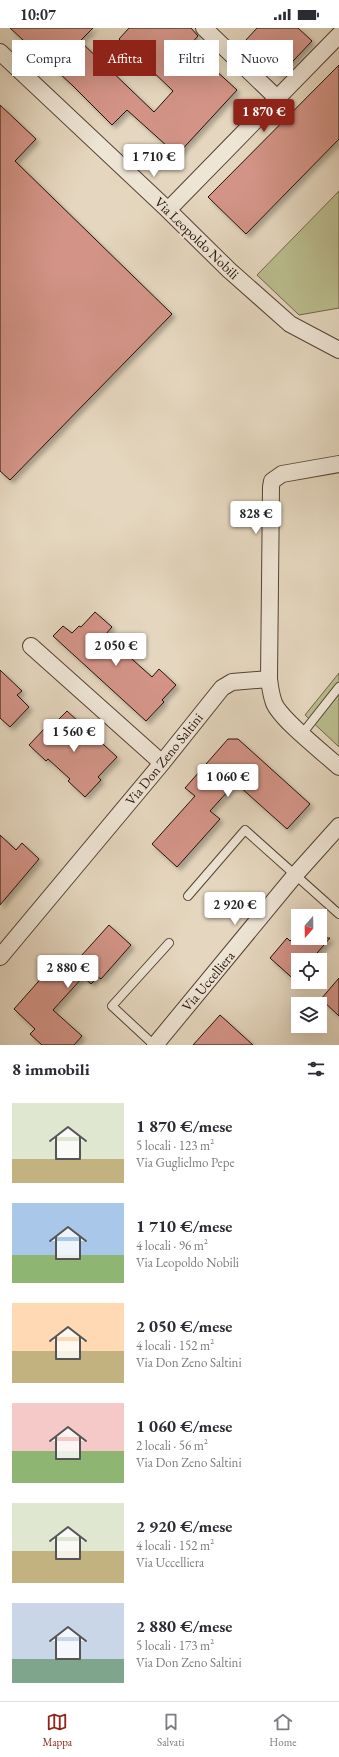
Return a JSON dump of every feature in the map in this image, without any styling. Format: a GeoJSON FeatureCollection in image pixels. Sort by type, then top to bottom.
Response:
{"type":"FeatureCollection","features":[{"type":"Feature","properties":{"kind":"street"},"geometry":{"type":"LineString","coordinates":[[204,28],[278,99]]}},
{"type":"Feature","properties":{"kind":"street"},"geometry":{"type":"LineString","coordinates":[[168,210],[339,35]]}},
{"type":"Feature","properties":{"kind":"street","name":"Via Leopoldo Nobili"},"geometry":{"type":"LineString","coordinates":[[0,52],[168,210],[229,270],[290,324],[339,350]]}},
{"type":"Feature","properties":{"kind":"street","name":"Via Leopoldo Nobili"},"geometry":{"type":"LineString","coordinates":[[290,324],[339,342]]}},
{"type":"Feature","properties":{"kind":"street"},"geometry":{"type":"LineString","coordinates":[[339,464],[282,474],[272,481],[269,679],[274,705],[283,717],[339,767]]}},
{"type":"Feature","properties":{"kind":"street"},"geometry":{"type":"LineString","coordinates":[[31,646],[162,763]]}},
{"type":"Feature","properties":{"kind":"street","name":"Via Don Zeno Saltini"},"geometry":{"type":"LineString","coordinates":[[0,957],[162,763],[222,688],[232,682],[269,679]]}},
{"type":"Feature","properties":{"kind":"street","name":"Via Uccelliera"},"geometry":{"type":"LineString","coordinates":[[154,1045],[296,874],[339,826]]}},
{"type":"Feature","properties":{"kind":"lane"},"geometry":{"type":"LineString","coordinates":[[302,734],[339,687]]}},
{"type":"Feature","properties":{"kind":"lane"},"geometry":{"type":"LineString","coordinates":[[188,896],[245,830],[339,914]]}},
{"type":"Feature","properties":{"kind":"lane"},"geometry":{"type":"LineString","coordinates":[[154,1045],[112,1006],[169,943]]}},
{"type":"Feature","properties":{"kind":"green space"},"geometry":{"type":"Polygon","coordinates":[[[339,191],[339,308],[299,315],[257,275],[339,191]]]}},
{"type":"Feature","properties":{"kind":"green space"},"geometry":{"type":"Polygon","coordinates":[[[339,673],[339,747],[305,715],[339,673]]]}},
{"type":"Feature","properties":{"kind":"building"},"geometry":{"type":"Polygon","coordinates":[[[10,28],[93,28],[81,40],[23,40],[10,28]]]}},
{"type":"Feature","properties":{"kind":"building"},"geometry":{"type":"Polygon","coordinates":[[[129,28],[191,28],[198,36],[194,40],[164,40],[164,76],[219,76],[219,74],[237,90],[177,155],[127,110],[112,125],[62,76],[85,76],[85,46],[93,53],[93,76],[116,76],[154,112],[173,91],[156,75],[156,40],[119,39],[129,28]]]}},
{"type":"Feature","properties":{"kind":"building"},"geometry":{"type":"Polygon","coordinates":[[[257,28],[298,28],[312,41],[293,61],[293,40],[246,40],[257,28]]]}},
{"type":"Feature","properties":{"kind":"building"},"geometry":{"type":"Polygon","coordinates":[[[339,65],[339,139],[246,234],[208,197],[339,65]]]}},
{"type":"Feature","properties":{"kind":"building"},"geometry":{"type":"Polygon","coordinates":[[[0,105],[36,139],[15,161],[172,314],[10,480],[0,471],[0,105]]]}},
{"type":"Feature","properties":{"kind":"building"},"geometry":{"type":"Polygon","coordinates":[[[95,612],[112,627],[105,635],[152,677],[159,669],[176,685],[162,700],[164,702],[146,721],[53,636],[63,626],[72,633],[79,626],[81,627],[95,612]]]}},
{"type":"Feature","properties":{"kind":"building"},"geometry":{"type":"Polygon","coordinates":[[[0,670],[22,691],[17,695],[29,707],[10,727],[0,718],[0,670]]]}},
{"type":"Feature","properties":{"kind":"building"},"geometry":{"type":"Polygon","coordinates":[[[67,711],[117,757],[98,777],[101,780],[85,797],[68,781],[70,779],[48,759],[46,761],[29,745],[45,728],[48,730],[67,711]]]}},
{"type":"Feature","properties":{"kind":"building"},"geometry":{"type":"Polygon","coordinates":[[[228,739],[238,739],[310,804],[287,829],[239,786],[238,780],[210,811],[220,819],[177,867],[152,844],[195,796],[185,788],[228,739]]]}},
{"type":"Feature","properties":{"kind":"building"},"geometry":{"type":"Polygon","coordinates":[[[0,835],[16,850],[22,843],[39,859],[0,905],[0,835]]]}},
{"type":"Feature","properties":{"kind":"building"},"geometry":{"type":"Polygon","coordinates":[[[109,925],[131,945],[101,979],[98,977],[91,984],[83,977],[53,1010],[82,1036],[74,1045],[42,1045],[30,1034],[35,1029],[14,1009],[61,956],[72,966],[109,925]]]}},
{"type":"Feature","properties":{"kind":"building"},"geometry":{"type":"Polygon","coordinates":[[[287,938],[290,941],[291,940],[291,945],[324,945],[317,953],[291,953],[291,977],[270,958],[287,938]]]}},
{"type":"Feature","properties":{"kind":"building"},"geometry":{"type":"Polygon","coordinates":[[[339,978],[339,1016],[327,1005],[327,997],[323,997],[339,978]]]}},
{"type":"Feature","properties":{"kind":"building"},"geometry":{"type":"Polygon","coordinates":[[[220,1015],[253,1045],[193,1045],[220,1015]]]}}]}
